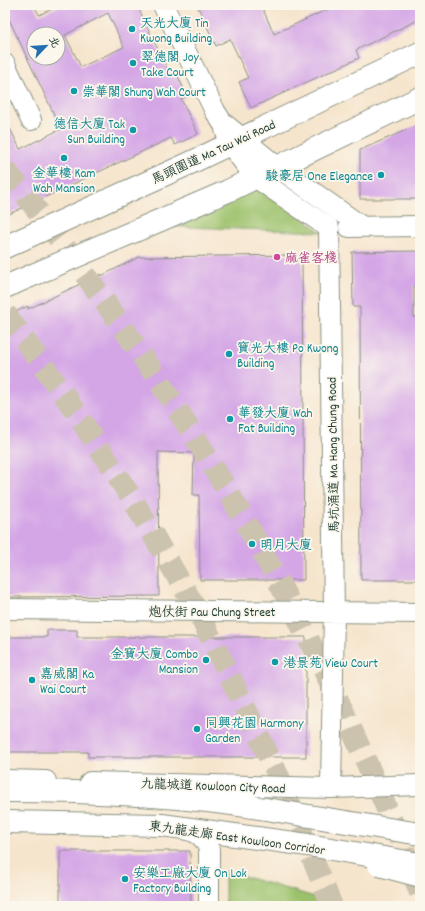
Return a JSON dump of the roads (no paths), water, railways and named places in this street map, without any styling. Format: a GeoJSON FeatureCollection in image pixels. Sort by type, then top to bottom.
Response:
{"type":"FeatureCollection","features":[{"type":"Feature","properties":{"kind":"main road","name":"馬頭圍道 Ma Tau Wai Road"},"geometry":{"type":"LineString","coordinates":[[5,247],[236,141],[420,53]]}},
{"type":"Feature","properties":{"kind":"main road"},"geometry":{"type":"LineString","coordinates":[[5,287],[228,191],[276,166],[420,98]]}},
{"type":"Feature","properties":{"kind":"main road"},"geometry":{"type":"LineString","coordinates":[[5,791],[97,792],[177,797],[420,834]]}},
{"type":"Feature","properties":{"kind":"main road","name":"東九龍走廊 East Kowloon Corridor"},"geometry":{"type":"LineString","coordinates":[[5,822],[162,825],[308,845],[420,864]]}},
{"type":"Feature","properties":{"kind":"main road"},"geometry":{"type":"LineString","coordinates":[[308,845],[420,876]]}},
{"type":"Feature","properties":{"kind":"street"},"geometry":{"type":"LineString","coordinates":[[163,5],[215,111],[236,141],[255,177],[329,228],[361,226],[420,226]]}},
{"type":"Feature","properties":{"kind":"street"},"geometry":{"type":"LineString","coordinates":[[5,64],[31,120]]}},
{"type":"Feature","properties":{"kind":"street"},"geometry":{"type":"LineString","coordinates":[[236,141],[276,166],[361,226]]}},
{"type":"Feature","properties":{"kind":"street","name":"馬坑涌道 Ma Hang Chung Road"},"geometry":{"type":"LineString","coordinates":[[329,228],[334,612],[331,788]]}},
{"type":"Feature","properties":{"kind":"street","name":"炮仗街 Pau Chung Street"},"geometry":{"type":"LineString","coordinates":[[5,609],[420,613]]}},
{"type":"Feature","properties":{"kind":"street","name":"九龍城道 Kowloon City Road"},"geometry":{"type":"LineString","coordinates":[[5,780],[331,788],[420,785]]}},
{"type":"Feature","properties":{"kind":"street"},"geometry":{"type":"LineString","coordinates":[[5,830],[184,829],[197,833],[202,837],[209,850],[209,906]]}},
{"type":"Feature","properties":{"kind":"tunnel"},"geometry":{"type":"LineString","coordinates":[[5,169],[56,235],[151,368],[237,507],[277,578],[350,726],[396,830],[420,893]]}},
{"type":"Feature","properties":{"kind":"tunnel"},"geometry":{"type":"LineString","coordinates":[[5,313],[67,399],[133,500],[201,618],[279,777],[332,906]]}},
{"type":"Feature","properties":{"kind":"place","name":"天光大廈 Tin Kwong Building"},"geometry":{"type":"Point","coordinates":[132,29]}},
{"type":"Feature","properties":{"kind":"place","name":"翠德閣 Joy Take Court"},"geometry":{"type":"Point","coordinates":[133,63]}},
{"type":"Feature","properties":{"kind":"place","name":"崇華閣 Shung Wah Court"},"geometry":{"type":"Point","coordinates":[74,91]}},
{"type":"Feature","properties":{"kind":"place","name":"德信大廈 Tak Sun Building"},"geometry":{"type":"Point","coordinates":[133,130]}},
{"type":"Feature","properties":{"kind":"place","name":"金華樓 Kam Wah Mansion"},"geometry":{"type":"Point","coordinates":[64,158]}},
{"type":"Feature","properties":{"kind":"place","name":"駿豪居 One Elegance"},"geometry":{"type":"Point","coordinates":[381,175]}},
{"type":"Feature","properties":{"kind":"place","name":"麻雀客棧"},"geometry":{"type":"Point","coordinates":[277,257]}},
{"type":"Feature","properties":{"kind":"place","name":"寶光大樓 Po Kwong Building"},"geometry":{"type":"Point","coordinates":[229,354]}},
{"type":"Feature","properties":{"kind":"place","name":"華發大廈 Wah Fat Building"},"geometry":{"type":"Point","coordinates":[230,419]}},
{"type":"Feature","properties":{"kind":"place","name":"明月大廈"},"geometry":{"type":"Point","coordinates":[252,544]}},
{"type":"Feature","properties":{"kind":"place","name":"金寶大廈 Combo Mansion"},"geometry":{"type":"Point","coordinates":[206,660]}},
{"type":"Feature","properties":{"kind":"place","name":"港景苑 View Court"},"geometry":{"type":"Point","coordinates":[275,662]}},
{"type":"Feature","properties":{"kind":"place","name":"嘉威閣 Ka Wai Court"},"geometry":{"type":"Point","coordinates":[32,680]}},
{"type":"Feature","properties":{"kind":"place","name":"同興花園 Harmony Garden"},"geometry":{"type":"Point","coordinates":[197,729]}},
{"type":"Feature","properties":{"kind":"place","name":"安樂工廠大廈 On Lok Factory Building"},"geometry":{"type":"Point","coordinates":[125,879]}}]}
